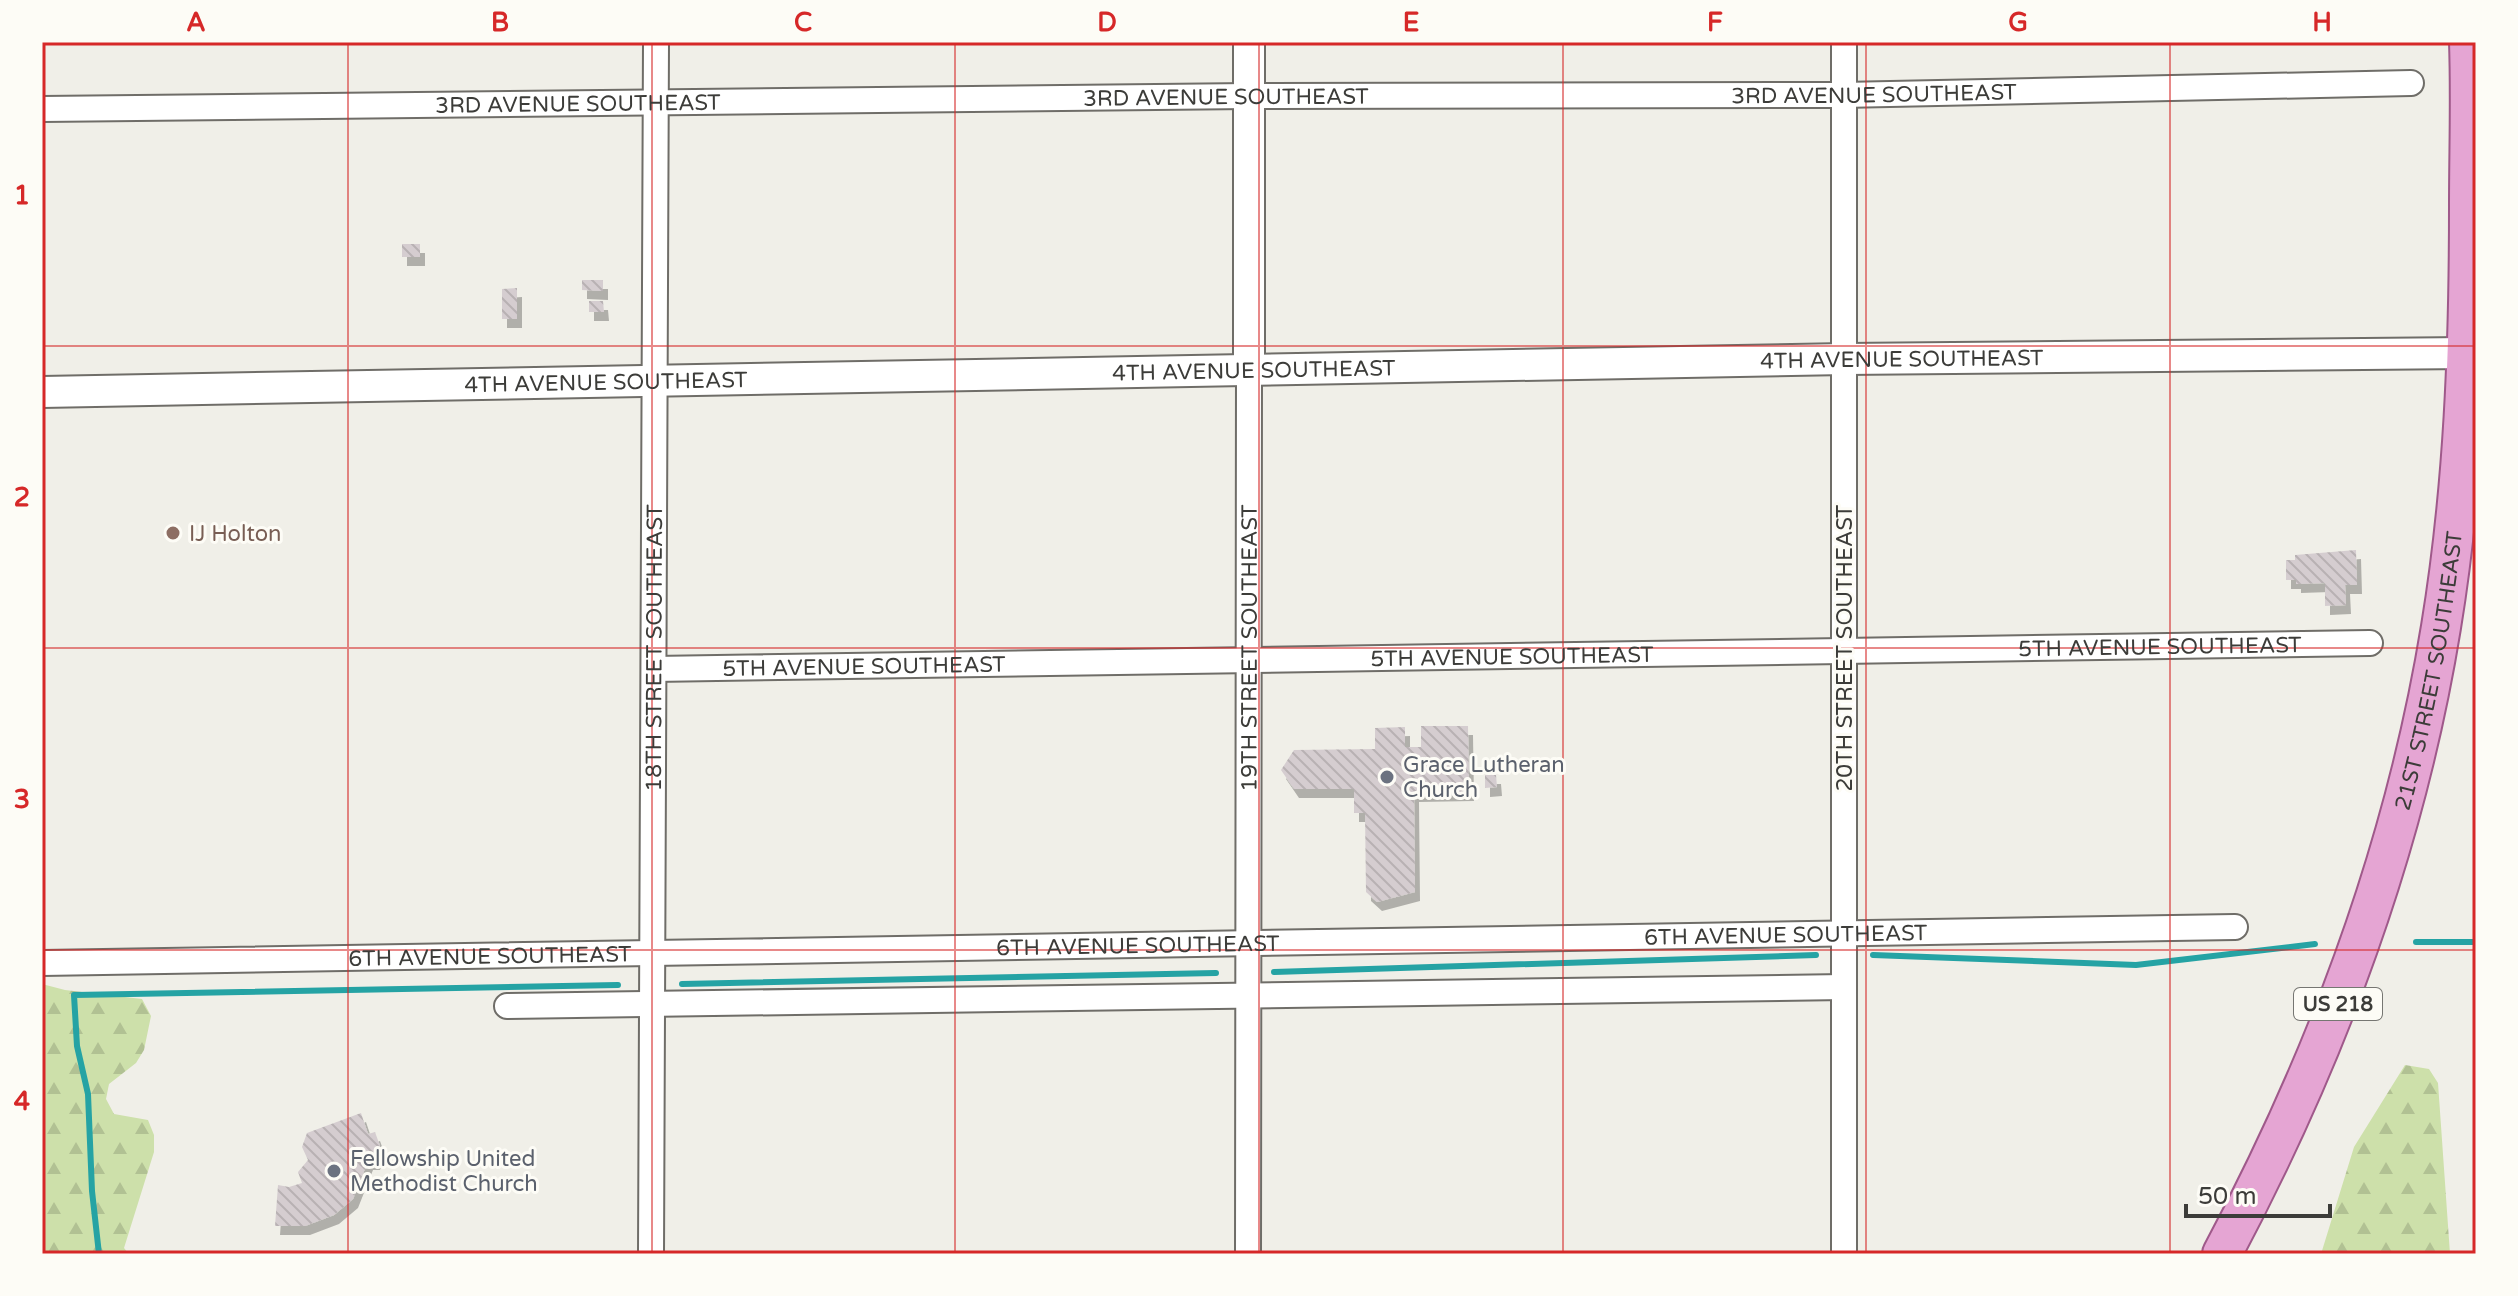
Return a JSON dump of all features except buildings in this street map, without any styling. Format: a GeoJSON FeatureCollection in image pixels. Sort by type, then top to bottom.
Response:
{"type":"FeatureCollection","features":[{"type":"Feature","properties":{"kind":"main road","name":"21ST STREET SOUTHEAST"},"geometry":{"type":"LineString","coordinates":[[2222,1254],[2287,1128],[2317,1058],[2368,920],[2403,805],[2434,668],[2450,565],[2464,425],[2470,45]]}},
{"type":"Feature","properties":{"kind":"street","name":"18TH STREET SOUTHEAST"},"geometry":{"type":"LineString","coordinates":[[651,1254],[656,42]]}},
{"type":"Feature","properties":{"kind":"street","name":"19TH STREET SOUTHEAST"},"geometry":{"type":"LineString","coordinates":[[1248,1254],[1249,42]]}},
{"type":"Feature","properties":{"kind":"street","name":"20TH STREET SOUTHEAST"},"geometry":{"type":"LineString","coordinates":[[1844,42],[1844,1254]]}},
{"type":"Feature","properties":{"kind":"street","name":"3RD AVENUE SOUTHEAST"},"geometry":{"type":"LineString","coordinates":[[42,109],[1249,96],[1842,95],[2411,83]]}},
{"type":"Feature","properties":{"kind":"street","name":"4TH AVENUE SOUTHEAST"},"geometry":{"type":"LineString","coordinates":[[42,392],[1845,359],[2467,353]]}},
{"type":"Feature","properties":{"kind":"street","name":"5TH AVENUE SOUTHEAST"},"geometry":{"type":"LineString","coordinates":[[654,669],[2370,643]]}},
{"type":"Feature","properties":{"kind":"street","name":"6TH AVENUE SOUTHEAST"},"geometry":{"type":"LineString","coordinates":[[42,963],[2235,927]]}},
{"type":"Feature","properties":{"kind":"street"},"geometry":{"type":"LineString","coordinates":[[507,1006],[1844,987]]}},
{"type":"Feature","properties":{"kind":"green space"},"geometry":{"type":"Polygon","coordinates":[[[42,984],[65,990],[142,999],[151,1016],[144,1050],[136,1063],[109,1084],[106,1099],[114,1114],[148,1120],[154,1135],[154,1152],[124,1248],[129,1254],[42,1254],[42,984]]]}},
{"type":"Feature","properties":{"kind":"green space"},"geometry":{"type":"Polygon","coordinates":[[[2405,1065],[2429,1069],[2438,1083],[2450,1254],[2321,1254],[2354,1147],[2405,1065]]]}},
{"type":"Feature","properties":{"kind":"waterway"},"geometry":{"type":"LineString","coordinates":[[2416,942],[2476,942]]}},
{"type":"Feature","properties":{"kind":"waterway"},"geometry":{"type":"LineString","coordinates":[[1873,955],[2136,965],[2315,944]]}},
{"type":"Feature","properties":{"kind":"waterway"},"geometry":{"type":"LineString","coordinates":[[1274,972],[1816,955]]}},
{"type":"Feature","properties":{"kind":"waterway"},"geometry":{"type":"LineString","coordinates":[[682,984],[1216,973]]}},
{"type":"Feature","properties":{"kind":"waterway"},"geometry":{"type":"LineString","coordinates":[[99,1254],[92,1191],[88,1094],[77,1046],[74,995],[618,985]]}},
{"type":"Feature","properties":{"kind":"place","name":"IJ Holton"},"geometry":{"type":"Point","coordinates":[173,533]}},
{"type":"Feature","properties":{"kind":"place","name":"Grace Lutheran Church"},"geometry":{"type":"Point","coordinates":[1387,777]}},
{"type":"Feature","properties":{"kind":"place","name":"Fellowship United Methodist Church"},"geometry":{"type":"Point","coordinates":[334,1171]}}]}
